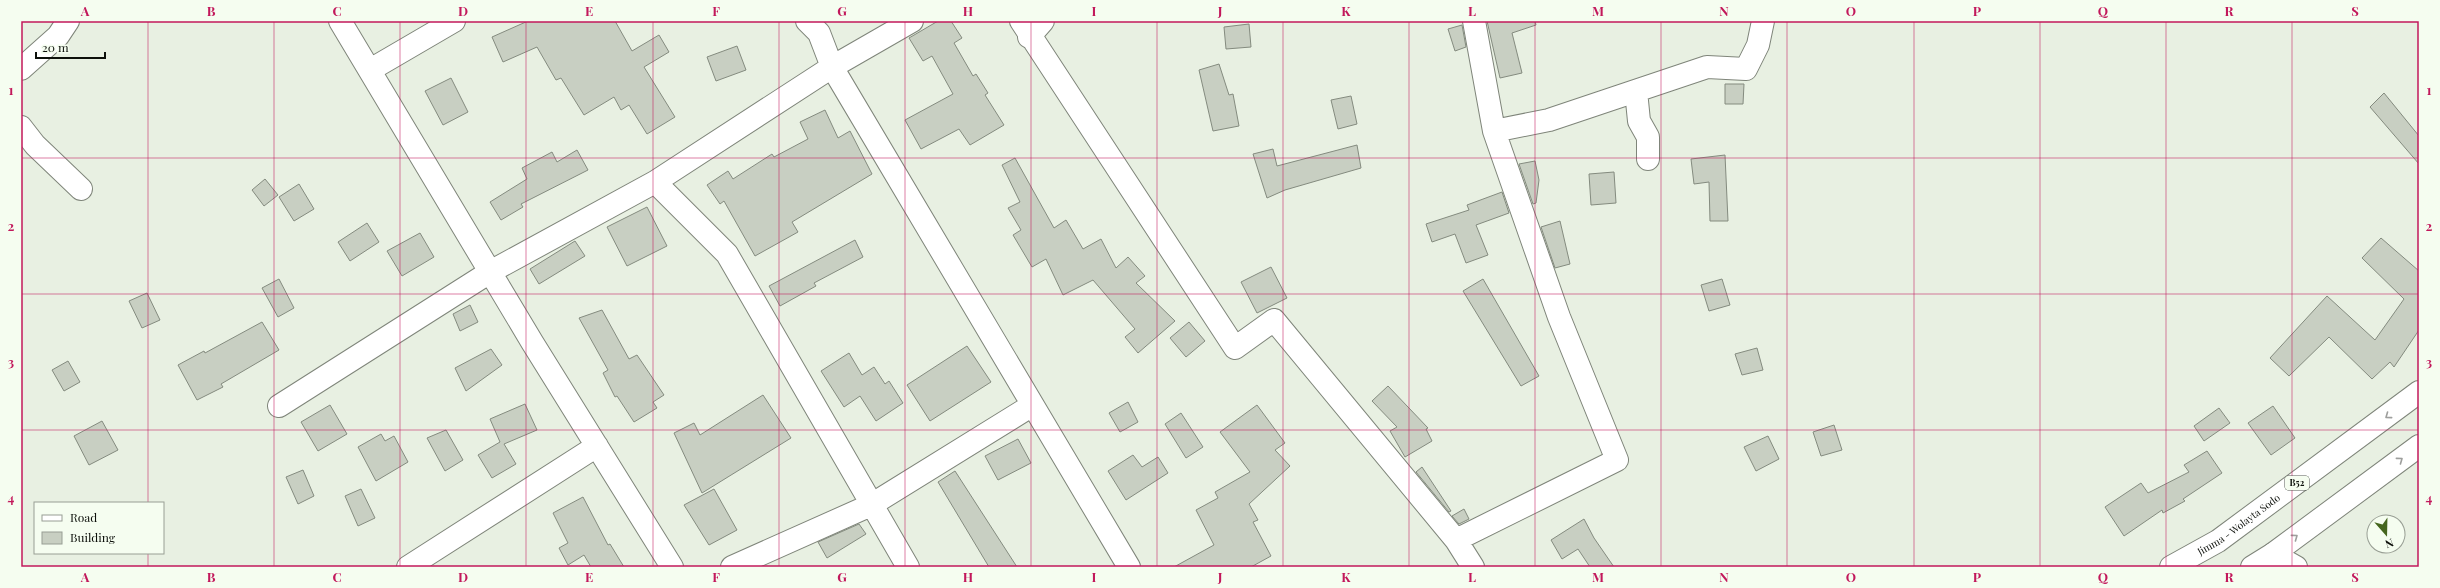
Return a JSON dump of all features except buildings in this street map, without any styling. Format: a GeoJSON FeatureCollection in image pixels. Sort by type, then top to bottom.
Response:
{"type":"FeatureCollection","features":[{"type":"Feature","properties":{"kind":"main road"},"geometry":{"type":"LineString","coordinates":[[21,69],[58,36],[68,21]]}},
{"type":"Feature","properties":{"kind":"main road"},"geometry":{"type":"LineString","coordinates":[[340,21],[490,272],[672,567]]}},
{"type":"Feature","properties":{"kind":"main road"},"geometry":{"type":"LineString","coordinates":[[370,70],[454,21]]}},
{"type":"Feature","properties":{"kind":"main road"},"geometry":{"type":"LineString","coordinates":[[807,21],[819,33],[832,67],[1031,406],[1128,567]]}},
{"type":"Feature","properties":{"kind":"main road"},"geometry":{"type":"LineString","coordinates":[[279,406],[490,272],[655,182],[832,67],[912,21]]}},
{"type":"Feature","properties":{"kind":"main road"},"geometry":{"type":"LineString","coordinates":[[1456,540],[1617,460],[1559,317],[1494,131],[1474,21]]}},
{"type":"Feature","properties":{"kind":"main road"},"geometry":{"type":"LineString","coordinates":[[1494,131],[1549,120],[1707,67],[1746,69],[1758,45],[1763,21]]}},
{"type":"Feature","properties":{"kind":"main road"},"geometry":{"type":"LineString","coordinates":[[1031,26],[1235,348],[1274,320],[1456,540],[1473,567]]}},
{"type":"Feature","properties":{"kind":"main road"},"geometry":{"type":"LineString","coordinates":[[1636,91],[1639,121],[1648,137],[1648,159]]}},
{"type":"Feature","properties":{"kind":"main road"},"geometry":{"type":"LineString","coordinates":[[21,127],[35,145],[81,189]]}},
{"type":"Feature","properties":{"kind":"main road"},"geometry":{"type":"LineString","coordinates":[[655,182],[727,254],[908,567]]}},
{"type":"Feature","properties":{"kind":"main road","name":"Jimma - Wolayta Sodo"},"geometry":{"type":"LineString","coordinates":[[2171,567],[2218,541],[2419,392]]}},
{"type":"Feature","properties":{"kind":"main road"},"geometry":{"type":"LineString","coordinates":[[732,567],[871,505],[1031,406]]}},
{"type":"Feature","properties":{"kind":"main road"},"geometry":{"type":"LineString","coordinates":[[408,567],[597,446]]}},
{"type":"Feature","properties":{"kind":"main road"},"geometry":{"type":"LineString","coordinates":[[2252,567],[2273,554],[2419,446]]}},
{"type":"Feature","properties":{"kind":"main road"},"geometry":{"type":"LineString","coordinates":[[2273,554],[2296,567]]}}]}
